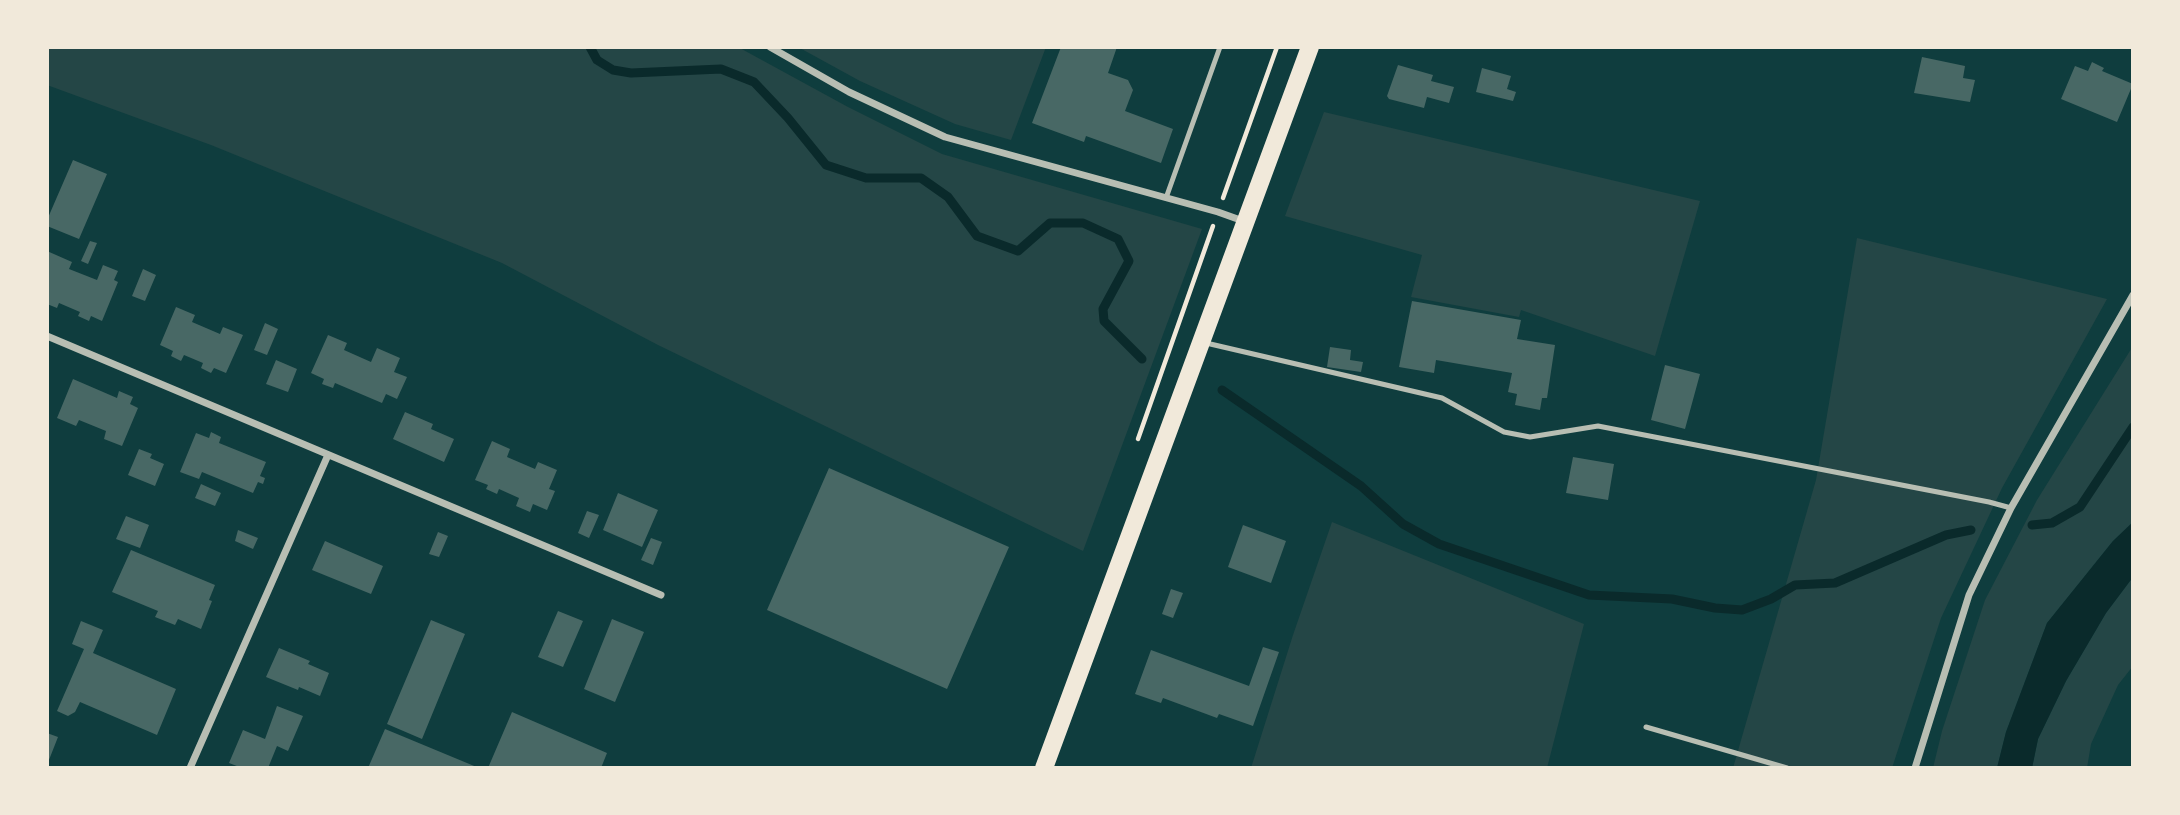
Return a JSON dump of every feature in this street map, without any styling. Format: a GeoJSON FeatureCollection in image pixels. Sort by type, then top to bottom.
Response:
{"type":"FeatureCollection","features":[{"type":"Feature","properties":{"kind":"main road"},"geometry":{"type":"LineString","coordinates":[[1044,768],[1310,47]]}},
{"type":"Feature","properties":{"kind":"street"},"geometry":{"type":"LineString","coordinates":[[770,47],[849,92],[945,137],[1247,222]]}},
{"type":"Feature","properties":{"kind":"street"},"geometry":{"type":"LineString","coordinates":[[1915,768],[1969,595],[2011,508],[2133,295]]}},
{"type":"Feature","properties":{"kind":"street"},"geometry":{"type":"LineString","coordinates":[[47,336],[661,595]]}},
{"type":"Feature","properties":{"kind":"street"},"geometry":{"type":"LineString","coordinates":[[190,768],[328,455]]}},
{"type":"Feature","properties":{"kind":"lane"},"geometry":{"type":"LineString","coordinates":[[1166,198],[1220,47]]}},
{"type":"Feature","properties":{"kind":"lane"},"geometry":{"type":"LineString","coordinates":[[1202,342],[1442,398],[1504,432],[1530,437],[1598,426],[2011,508]]}},
{"type":"Feature","properties":{"kind":"lane"},"geometry":{"type":"LineString","coordinates":[[1646,727],[1787,768]]}},
{"type":"Feature","properties":{"kind":"path"},"geometry":{"type":"LineString","coordinates":[[1137,444],[1277,47]]}},
{"type":"Feature","properties":{"kind":"shaded area"},"geometry":{"type":"Polygon","coordinates":[[[47,47],[738,47],[942,154],[1202,229],[1083,551],[658,345],[502,263],[211,145],[47,85],[47,47]]]}},
{"type":"Feature","properties":{"kind":"shaded area"},"geometry":{"type":"Polygon","coordinates":[[[798,47],[1046,47],[1011,140],[955,124],[860,81],[798,47]]]}},
{"type":"Feature","properties":{"kind":"shaded area"},"geometry":{"type":"Polygon","coordinates":[[[1324,112],[1700,201],[1655,356],[1521,310],[1519,317],[1411,297],[1422,255],[1285,216],[1324,112]]]}},
{"type":"Feature","properties":{"kind":"shaded area"},"geometry":{"type":"Polygon","coordinates":[[[1857,238],[2107,299],[2002,488],[1941,618],[1892,768],[1733,768],[1816,480],[1857,238]]]}},
{"type":"Feature","properties":{"kind":"shaded area"},"geometry":{"type":"Polygon","coordinates":[[[2133,346],[2133,522],[2113,541],[2047,623],[2006,732],[1997,768],[1933,768],[1942,731],[1985,600],[2037,500],[2133,346]]]}},
{"type":"Feature","properties":{"kind":"shaded area"},"geometry":{"type":"Polygon","coordinates":[[[1332,522],[1584,624],[1547,768],[1251,768],[1332,522]]]}},
{"type":"Feature","properties":{"kind":"shaded area"},"geometry":{"type":"Polygon","coordinates":[[[2133,522],[2133,577],[2106,613],[2066,681],[2038,739],[2032,768],[1997,768],[2006,732],[2047,623],[2113,541],[2133,522]]]}},
{"type":"Feature","properties":{"kind":"shaded area"},"geometry":{"type":"Polygon","coordinates":[[[2133,577],[2133,666],[2118,685],[2091,744],[2087,768],[2032,768],[2038,739],[2066,681],[2106,613],[2133,577]]]}},
{"type":"Feature","properties":{"kind":"building"},"geometry":{"type":"Polygon","coordinates":[[[1061,47],[1117,47],[1108,73],[1128,80],[1133,90],[1125,111],[1173,129],[1161,163],[1086,136],[1084,142],[1032,123],[1061,47]]]}},
{"type":"Feature","properties":{"kind":"building"},"geometry":{"type":"Polygon","coordinates":[[[1922,57],[1965,66],[1963,78],[1975,80],[1970,102],[1914,93],[1922,57]]]}},
{"type":"Feature","properties":{"kind":"building"},"geometry":{"type":"Polygon","coordinates":[[[2092,62],[2104,68],[2102,71],[2133,84],[2117,122],[2061,99],[2075,66],[2088,71],[2092,62]]]}},
{"type":"Feature","properties":{"kind":"building"},"geometry":{"type":"Polygon","coordinates":[[[1398,65],[1433,75],[1431,81],[1454,87],[1449,103],[1427,97],[1424,108],[1389,99],[1387,96],[1398,65]]]}},
{"type":"Feature","properties":{"kind":"building"},"geometry":{"type":"Polygon","coordinates":[[[1482,68],[1511,76],[1507,89],[1516,92],[1513,101],[1476,92],[1482,68]]]}},
{"type":"Feature","properties":{"kind":"building"},"geometry":{"type":"Polygon","coordinates":[[[73,160],[107,174],[79,239],[47,226],[47,220],[73,160]]]}},
{"type":"Feature","properties":{"kind":"building"},"geometry":{"type":"Polygon","coordinates":[[[90,241],[97,243],[88,264],[81,261],[90,241]]]}},
{"type":"Feature","properties":{"kind":"building"},"geometry":{"type":"Polygon","coordinates":[[[47,251],[72,262],[69,269],[97,280],[103,265],[118,271],[114,280],[118,282],[102,321],[91,316],[89,321],[78,316],[80,312],[59,303],[57,308],[47,304],[47,251]]]}},
{"type":"Feature","properties":{"kind":"building"},"geometry":{"type":"Polygon","coordinates":[[[143,269],[156,275],[145,301],[132,296],[143,269]]]}},
{"type":"Feature","properties":{"kind":"building"},"geometry":{"type":"Polygon","coordinates":[[[1412,301],[1521,320],[1517,339],[1555,345],[1547,398],[1542,398],[1540,410],[1515,405],[1517,394],[1508,392],[1512,373],[1436,360],[1434,373],[1399,367],[1412,301]]]}},
{"type":"Feature","properties":{"kind":"building"},"geometry":{"type":"Polygon","coordinates":[[[176,307],[195,315],[192,322],[220,334],[223,327],[243,335],[226,373],[214,368],[211,373],[201,368],[203,363],[184,355],[181,361],[171,356],[173,351],[160,345],[176,307]]]}},
{"type":"Feature","properties":{"kind":"building"},"geometry":{"type":"Polygon","coordinates":[[[265,323],[278,329],[267,355],[254,350],[265,323]]]}},
{"type":"Feature","properties":{"kind":"building"},"geometry":{"type":"Polygon","coordinates":[[[328,335],[347,343],[344,350],[371,362],[377,348],[400,358],[394,372],[407,377],[397,399],[386,394],[382,403],[335,383],[333,388],[322,384],[324,379],[311,373],[328,335]]]}},
{"type":"Feature","properties":{"kind":"building"},"geometry":{"type":"Polygon","coordinates":[[[1330,347],[1351,350],[1350,360],[1363,362],[1361,372],[1327,367],[1330,347]]]}},
{"type":"Feature","properties":{"kind":"building"},"geometry":{"type":"Polygon","coordinates":[[[276,360],[297,369],[288,392],[266,384],[276,360]]]}},
{"type":"Feature","properties":{"kind":"building"},"geometry":{"type":"Polygon","coordinates":[[[1665,365],[1700,374],[1685,429],[1651,420],[1665,365]]]}},
{"type":"Feature","properties":{"kind":"building"},"geometry":{"type":"Polygon","coordinates":[[[73,379],[117,398],[119,391],[133,397],[130,404],[138,408],[122,446],[104,439],[106,431],[79,420],[76,426],[57,418],[73,379]]]}},
{"type":"Feature","properties":{"kind":"building"},"geometry":{"type":"Polygon","coordinates":[[[405,412],[433,424],[431,429],[454,439],[444,462],[393,439],[405,412]]]}},
{"type":"Feature","properties":{"kind":"building"},"geometry":{"type":"Polygon","coordinates":[[[211,432],[221,437],[219,443],[266,462],[260,476],[265,478],[263,484],[258,482],[253,493],[202,472],[199,479],[180,472],[196,433],[209,438],[211,432]]]}},
{"type":"Feature","properties":{"kind":"building"},"geometry":{"type":"Polygon","coordinates":[[[492,441],[510,449],[507,457],[535,469],[538,462],[557,470],[549,489],[555,491],[547,510],[533,504],[530,512],[516,506],[519,498],[499,489],[497,494],[486,489],[488,485],[475,480],[492,441]]]}},
{"type":"Feature","properties":{"kind":"building"},"geometry":{"type":"Polygon","coordinates":[[[139,449],[152,454],[150,458],[164,464],[155,486],[128,475],[139,449]]]}},
{"type":"Feature","properties":{"kind":"building"},"geometry":{"type":"Polygon","coordinates":[[[1573,457],[1614,464],[1608,500],[1566,493],[1573,457]]]}},
{"type":"Feature","properties":{"kind":"building"},"geometry":{"type":"Polygon","coordinates":[[[829,468],[1009,547],[947,689],[767,610],[829,468]]]}},
{"type":"Feature","properties":{"kind":"building"},"geometry":{"type":"Polygon","coordinates":[[[201,484],[221,493],[215,506],[195,498],[201,484]]]}},
{"type":"Feature","properties":{"kind":"building"},"geometry":{"type":"Polygon","coordinates":[[[618,493],[658,510],[642,547],[603,530],[618,493]]]}},
{"type":"Feature","properties":{"kind":"building"},"geometry":{"type":"Polygon","coordinates":[[[587,511],[599,515],[589,538],[578,533],[587,511]]]}},
{"type":"Feature","properties":{"kind":"building"},"geometry":{"type":"Polygon","coordinates":[[[126,516],[149,525],[140,548],[116,539],[126,516]]]}},
{"type":"Feature","properties":{"kind":"building"},"geometry":{"type":"Polygon","coordinates":[[[1243,525],[1286,541],[1271,583],[1228,567],[1243,525]]]}},
{"type":"Feature","properties":{"kind":"building"},"geometry":{"type":"Polygon","coordinates":[[[238,530],[258,538],[253,549],[235,541],[238,530]]]}},
{"type":"Feature","properties":{"kind":"building"},"geometry":{"type":"Polygon","coordinates":[[[438,532],[448,536],[439,557],[429,554],[438,532]]]}},
{"type":"Feature","properties":{"kind":"building"},"geometry":{"type":"Polygon","coordinates":[[[651,538],[662,542],[653,565],[641,560],[651,538]]]}},
{"type":"Feature","properties":{"kind":"building"},"geometry":{"type":"Polygon","coordinates":[[[325,541],[383,566],[371,594],[312,570],[325,541]]]}},
{"type":"Feature","properties":{"kind":"building"},"geometry":{"type":"Polygon","coordinates":[[[131,550],[215,585],[201,629],[178,619],[175,625],[155,617],[158,611],[112,592],[131,550]]]}},
{"type":"Feature","properties":{"kind":"building"},"geometry":{"type":"Polygon","coordinates":[[[1171,589],[1183,593],[1173,618],[1162,614],[1171,589]]]}},
{"type":"Feature","properties":{"kind":"building"},"geometry":{"type":"Polygon","coordinates":[[[558,611],[583,621],[563,667],[538,657],[558,611]]]}},
{"type":"Feature","properties":{"kind":"building"},"geometry":{"type":"Polygon","coordinates":[[[612,619],[644,632],[615,702],[584,689],[612,619]]]}},
{"type":"Feature","properties":{"kind":"building"},"geometry":{"type":"Polygon","coordinates":[[[431,620],[465,634],[422,739],[387,724],[431,620]]]}},
{"type":"Feature","properties":{"kind":"building"},"geometry":{"type":"Polygon","coordinates":[[[81,621],[103,630],[93,653],[176,689],[157,735],[80,702],[75,712],[68,716],[57,711],[84,649],[72,644],[81,621]]]}},
{"type":"Feature","properties":{"kind":"building"},"geometry":{"type":"Polygon","coordinates":[[[1263,647],[1279,652],[1253,726],[1219,714],[1217,718],[1163,698],[1161,703],[1135,694],[1151,650],[1249,686],[1263,647]]]}},
{"type":"Feature","properties":{"kind":"building"},"geometry":{"type":"Polygon","coordinates":[[[279,648],[310,661],[308,664],[329,673],[320,696],[266,677],[279,648]]]}},
{"type":"Feature","properties":{"kind":"building"},"geometry":{"type":"Polygon","coordinates":[[[277,706],[303,716],[288,751],[277,746],[268,768],[242,768],[229,763],[243,730],[265,739],[277,706]]]}},
{"type":"Feature","properties":{"kind":"building"},"geometry":{"type":"Polygon","coordinates":[[[512,712],[607,753],[601,768],[488,768],[512,712]]]}},
{"type":"Feature","properties":{"kind":"building"},"geometry":{"type":"Polygon","coordinates":[[[385,729],[479,768],[368,768],[385,729]]]}},
{"type":"Feature","properties":{"kind":"building"},"geometry":{"type":"Polygon","coordinates":[[[47,733],[58,737],[47,765],[47,733]]]}},
{"type":"Feature","properties":{"kind":"waterway"},"geometry":{"type":"LineString","coordinates":[[590,47],[597,60],[613,70],[631,73],[721,69],[754,82],[826,165],[866,178],[921,178],[948,197],[977,236],[1018,251],[1050,223],[1083,223],[1118,239],[1129,261],[1103,309],[1104,321],[1142,359]]}},
{"type":"Feature","properties":{"kind":"waterway"},"geometry":{"type":"LineString","coordinates":[[1222,390],[1361,486],[1403,524],[1439,544],[1589,595],[1672,599],[1715,608],[1742,610],[1771,599],[1795,585],[1835,583],[1946,535],[1971,530]]}},
{"type":"Feature","properties":{"kind":"waterway"},"geometry":{"type":"LineString","coordinates":[[2032,525],[2052,523],[2080,507],[2133,427]]}}]}
